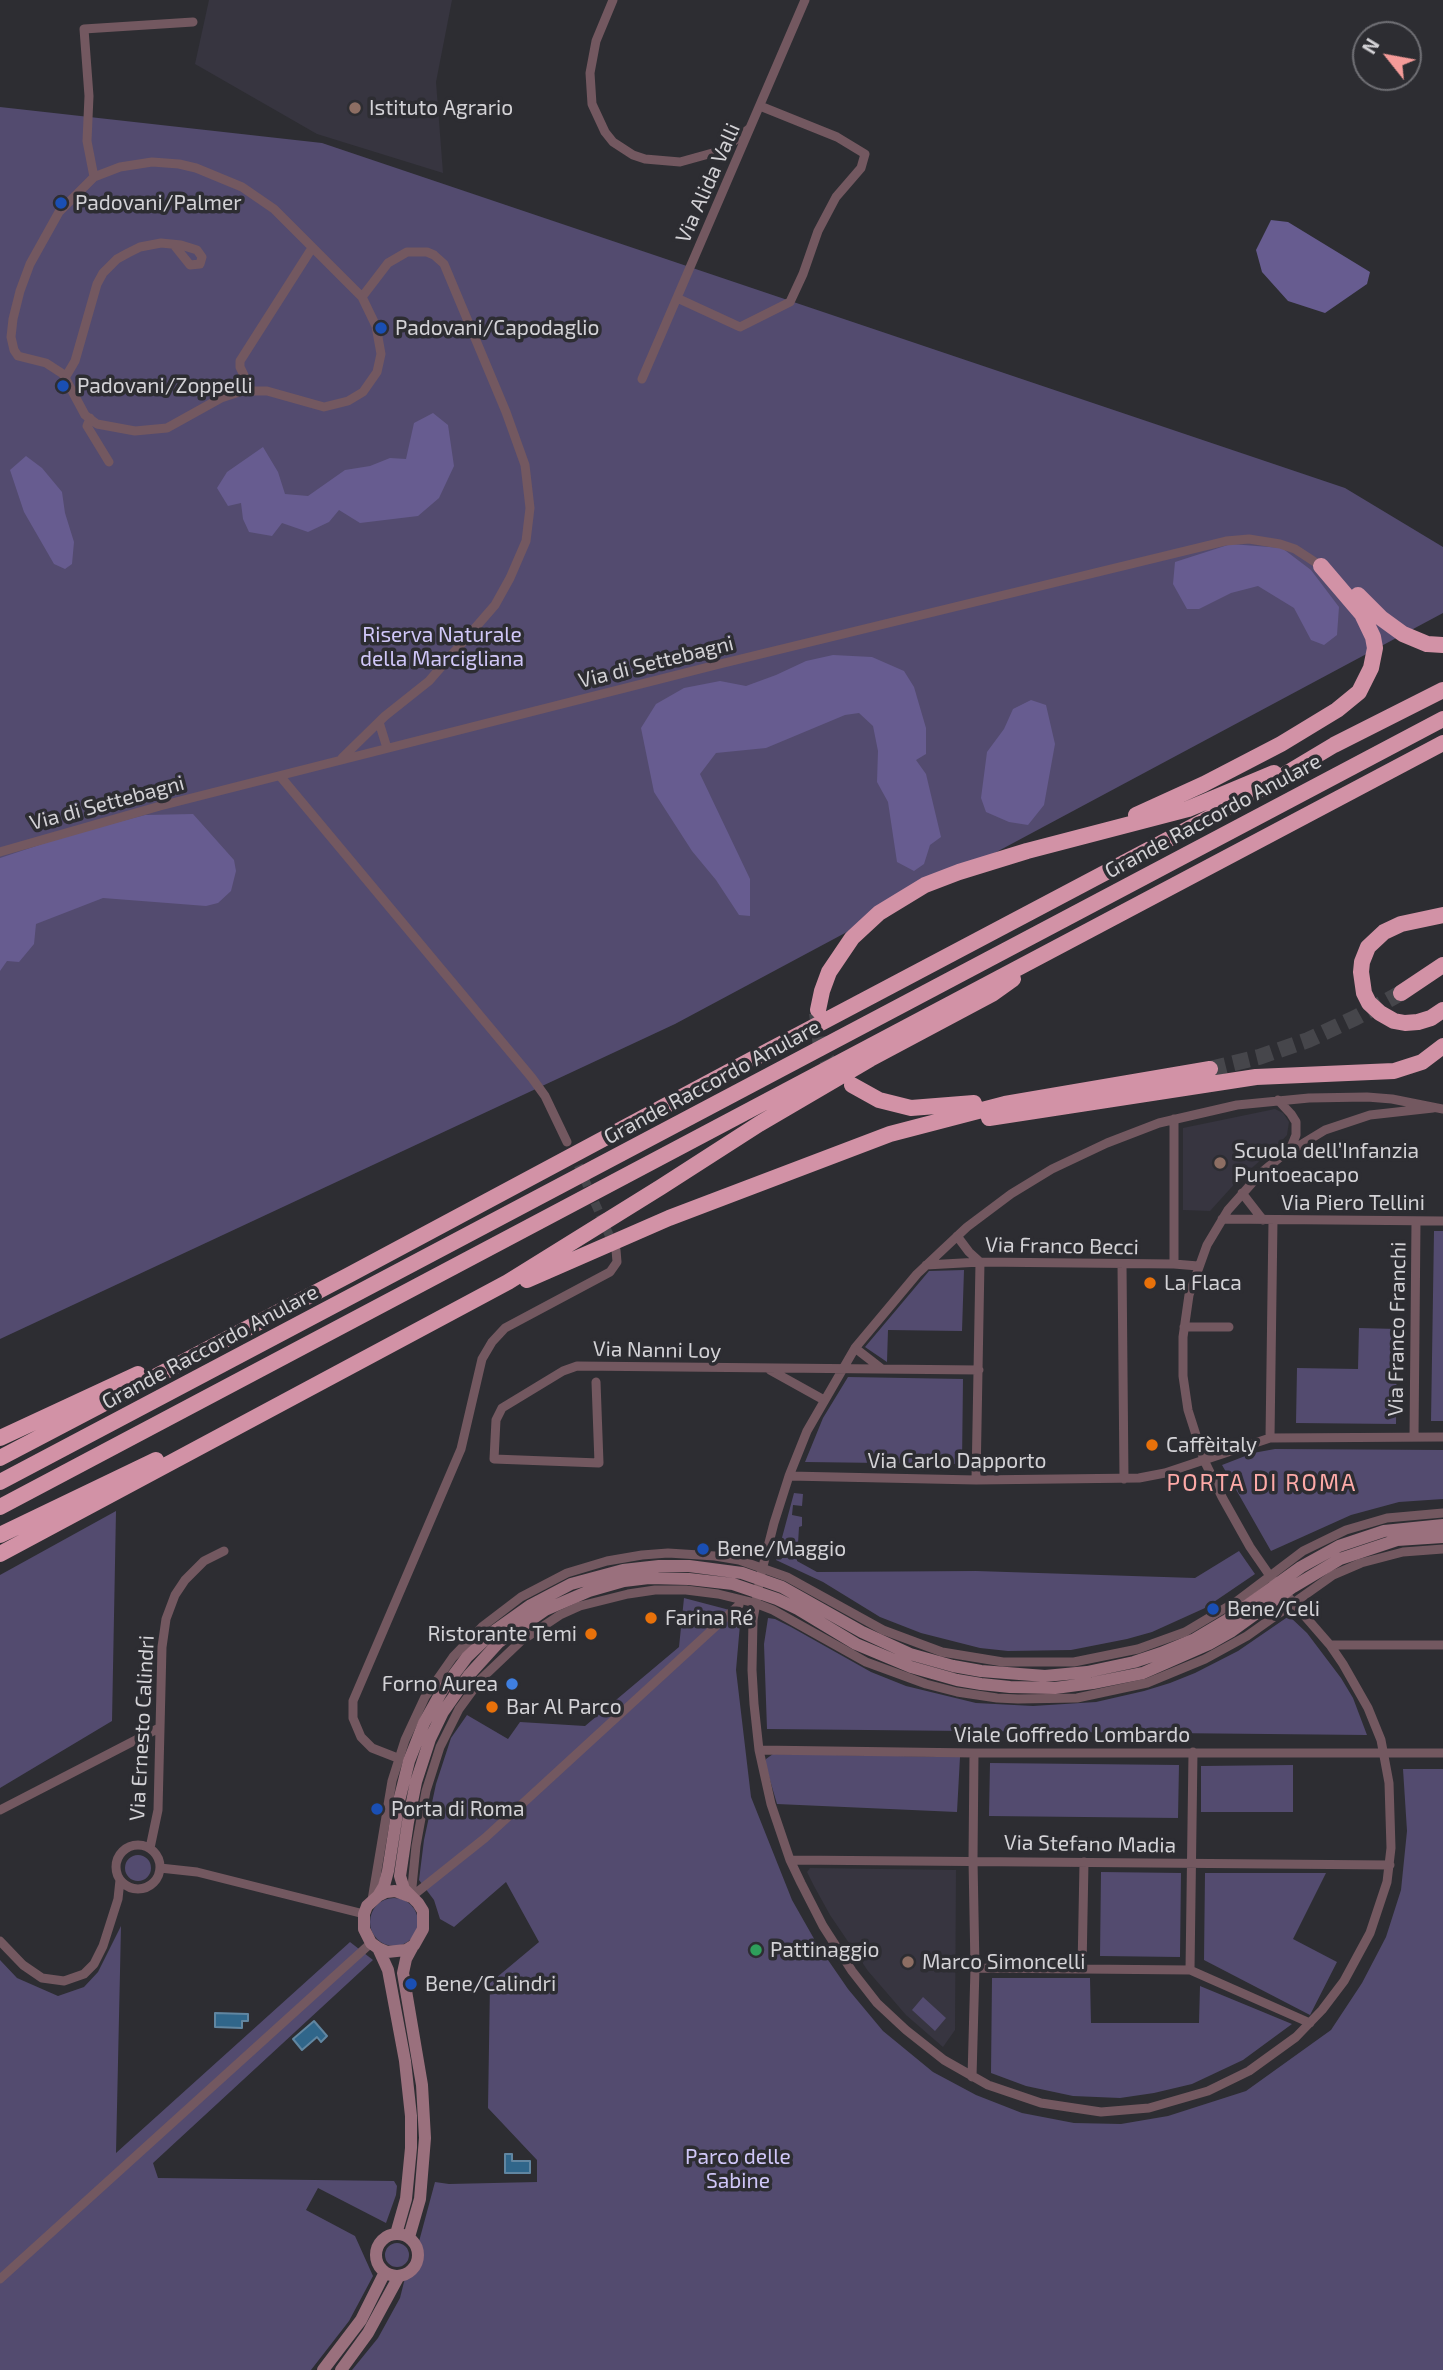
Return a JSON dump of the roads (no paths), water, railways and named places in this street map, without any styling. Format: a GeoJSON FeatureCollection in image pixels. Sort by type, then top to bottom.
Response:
{"type":"FeatureCollection","features":[{"type":"Feature","properties":{"kind":"highway"},"geometry":{"type":"LineString","coordinates":[[1321,566],[1343,579],[1381,618],[1403,634],[1417,641],[1443,645]]}},
{"type":"Feature","properties":{"kind":"highway"},"geometry":{"type":"LineString","coordinates":[[818,1010],[824,985],[836,960],[857,933],[885,908],[946,876],[1132,817],[1188,792],[1281,744],[1354,697],[1365,683],[1371,668],[1374,640],[1362,614],[1321,566]]}},
{"type":"Feature","properties":{"kind":"highway","name":"Grande Raccordo Anulare"},"geometry":{"type":"LineString","coordinates":[[0,1458],[1237,803],[1334,745],[1443,690]]}},
{"type":"Feature","properties":{"kind":"highway","name":"Grande Raccordo Anulare"},"geometry":{"type":"LineString","coordinates":[[0,1482],[1437,722]]}},
{"type":"Feature","properties":{"kind":"highway","name":"Grande Raccordo Anulare"},"geometry":{"type":"LineString","coordinates":[[0,1507],[1443,743]]}},
{"type":"Feature","properties":{"kind":"highway"},"geometry":{"type":"LineString","coordinates":[[1052,844],[1200,805],[1334,745]]}},
{"type":"Feature","properties":{"kind":"highway"},"geometry":{"type":"LineString","coordinates":[[1443,915],[1401,924],[1384,932],[1368,947],[1361,972],[1364,993],[1369,1003],[1390,1019],[1411,1024],[1425,1021],[1443,1010]]}},
{"type":"Feature","properties":{"kind":"highway"},"geometry":{"type":"LineString","coordinates":[[0,1554],[458,1310],[557,1252],[807,1095],[992,995],[1064,943]]}},
{"type":"Feature","properties":{"kind":"highway"},"geometry":{"type":"LineString","coordinates":[[1401,992],[1443,965]]}},
{"type":"Feature","properties":{"kind":"highway"},"geometry":{"type":"LineString","coordinates":[[801,1168],[1001,1116],[1256,1077],[1394,1071],[1422,1062],[1443,1046]]}},
{"type":"Feature","properties":{"kind":"highway"},"geometry":{"type":"LineString","coordinates":[[458,1310],[669,1217],[890,1134],[957,1116],[1095,1088],[1210,1069]]}},
{"type":"Feature","properties":{"kind":"highway"},"geometry":{"type":"LineString","coordinates":[[852,1085],[878,1100],[916,1108],[1095,1088]]}},
{"type":"Feature","properties":{"kind":"highway"},"geometry":{"type":"LineString","coordinates":[[0,1438],[349,1275]]}},
{"type":"Feature","properties":{"kind":"highway"},"geometry":{"type":"LineString","coordinates":[[0,1535],[141,1466],[258,1416]]}},
{"type":"Feature","properties":{"kind":"street"},"geometry":{"type":"LineString","coordinates":[[613,0],[596,41],[590,73],[592,104],[605,132],[613,142],[632,155],[645,159],[680,162],[728,146],[753,125]]}},
{"type":"Feature","properties":{"kind":"street","name":"Via Alida Valli"},"geometry":{"type":"LineString","coordinates":[[642,379],[805,0]]}},
{"type":"Feature","properties":{"kind":"street"},"geometry":{"type":"LineString","coordinates":[[94,177],[87,141],[89,96],[85,29],[194,22]]}},
{"type":"Feature","properties":{"kind":"street"},"geometry":{"type":"LineString","coordinates":[[677,298],[740,327],[790,302],[818,231],[836,197],[861,168],[866,154],[837,138],[761,106]]}},
{"type":"Feature","properties":{"kind":"street"},"geometry":{"type":"LineString","coordinates":[[152,162],[196,168],[242,187],[274,209],[312,248],[362,297],[376,326],[381,354],[377,372],[363,392],[348,401],[324,407],[276,392],[251,390],[221,398],[177,424],[156,430],[115,429],[97,424],[85,415],[65,378],[54,367],[18,356],[14,350],[11,329],[26,273],[44,237],[59,212],[94,177],[120,167],[152,162]]}},
{"type":"Feature","properties":{"kind":"street"},"geometry":{"type":"LineString","coordinates":[[65,378],[75,361],[97,284],[103,273],[117,259],[140,247],[161,243],[174,245]]}},
{"type":"Feature","properties":{"kind":"street"},"geometry":{"type":"LineString","coordinates":[[251,390],[240,367],[240,361],[312,248]]}},
{"type":"Feature","properties":{"kind":"street"},"geometry":{"type":"LineString","coordinates":[[340,761],[379,723],[429,681],[495,605],[526,541],[530,509],[524,465],[506,412],[444,264],[434,255],[407,252],[388,263],[362,297]]}},
{"type":"Feature","properties":{"kind":"street"},"geometry":{"type":"LineString","coordinates":[[90,418],[87,426],[109,462]]}},
{"type":"Feature","properties":{"kind":"street","name":"Via di Settebagni"},"geometry":{"type":"LineString","coordinates":[[0,852],[160,806],[387,748],[1226,541],[1249,539],[1280,544],[1295,549],[1321,566]]}},
{"type":"Feature","properties":{"kind":"street"},"geometry":{"type":"LineString","coordinates":[[379,723],[387,748]]}},
{"type":"Feature","properties":{"kind":"street"},"geometry":{"type":"LineString","coordinates":[[280,776],[532,1078],[545,1096],[567,1142]]}},
{"type":"Feature","properties":{"kind":"street"},"geometry":{"type":"LineString","coordinates":[[1372,1098],[1438,1108],[1384,1113],[1348,1122],[1315,1135],[1273,1163],[1242,1193],[1209,1241],[1189,1295],[1184,1327],[1182,1364],[1185,1393],[1190,1421],[1204,1460],[1233,1518],[1281,1589],[1330,1645],[1362,1697],[1384,1753],[1392,1815],[1390,1865],[1381,1904],[1364,1948],[1344,1981],[1310,2023],[1283,2048],[1249,2071],[1208,2091],[1149,2108],[1101,2112],[1062,2108],[1017,2096],[972,2077],[938,2056],[891,2017],[852,1971],[830,1938],[790,1860],[768,1794],[759,1750],[752,1684],[756,1597],[789,1476],[801,1444],[855,1348],[926,1265],[957,1236],[1011,1194],[1052,1169],[1124,1136],[1174,1119],[1237,1105],[1278,1100],[1372,1098]]}},
{"type":"Feature","properties":{"kind":"street"},"geometry":{"type":"LineString","coordinates":[[1278,1100],[1296,1122],[1296,1135],[1290,1150]]}},
{"type":"Feature","properties":{"kind":"street"},"geometry":{"type":"LineString","coordinates":[[1174,1119],[1174,1264]]}},
{"type":"Feature","properties":{"kind":"street","name":"Via Piero Tellini"},"geometry":{"type":"LineString","coordinates":[[1242,1193],[1268,1220]]}},
{"type":"Feature","properties":{"kind":"street","name":"Via Piero Tellini"},"geometry":{"type":"LineString","coordinates":[[1222,1219],[1443,1221]]}},
{"type":"Feature","properties":{"kind":"street"},"geometry":{"type":"LineString","coordinates":[[1268,1220],[1270,1438]]}},
{"type":"Feature","properties":{"kind":"street","name":"Via Franco Franchi"},"geometry":{"type":"LineString","coordinates":[[1414,1437],[1416,1221]]}},
{"type":"Feature","properties":{"kind":"street"},"geometry":{"type":"LineString","coordinates":[[957,1236],[968,1252],[980,1262],[976,1480]]}},
{"type":"Feature","properties":{"kind":"street"},"geometry":{"type":"LineString","coordinates":[[395,1757],[372,1748],[361,1737],[352,1718],[353,1701],[461,1449],[482,1359],[505,1328],[610,1272],[617,1262],[616,1250]]}},
{"type":"Feature","properties":{"kind":"street","name":"Via Franco Becci"},"geometry":{"type":"LineString","coordinates":[[926,1265],[980,1262],[1198,1266]]}},
{"type":"Feature","properties":{"kind":"street"},"geometry":{"type":"LineString","coordinates":[[1122,1264],[1124,1479]]}},
{"type":"Feature","properties":{"kind":"street"},"geometry":{"type":"LineString","coordinates":[[1184,1327],[1229,1327]]}},
{"type":"Feature","properties":{"kind":"street"},"geometry":{"type":"LineString","coordinates":[[855,1348],[884,1370]]}},
{"type":"Feature","properties":{"kind":"street","name":"Via Nanni Loy"},"geometry":{"type":"LineString","coordinates":[[596,1382],[599,1463],[494,1459],[496,1420],[502,1408],[570,1368],[979,1370]]}},
{"type":"Feature","properties":{"kind":"street","name":"Via Nanni Loy"},"geometry":{"type":"LineString","coordinates":[[767,1368],[824,1400]]}},
{"type":"Feature","properties":{"kind":"street","name":"Via Carlo Dapporto"},"geometry":{"type":"LineString","coordinates":[[789,1476],[976,1480],[1124,1479],[1157,1476],[1270,1438],[1443,1437]]}},
{"type":"Feature","properties":{"kind":"street"},"geometry":{"type":"LineString","coordinates":[[409,2237],[420,2199],[425,2138],[422,2085],[403,1970],[406,1959],[423,1929],[424,1920],[418,1903],[402,1885],[400,1876],[413,1794],[430,1739],[458,1688],[493,1648],[535,1615],[624,1576],[659,1566],[689,1566],[787,1577],[883,1630],[942,1652],[1017,1663],[1074,1661],[1138,1649],[1169,1638],[1226,1609],[1281,1589],[1326,1566],[1372,1540],[1403,1516],[1443,1513]]}},
{"type":"Feature","properties":{"kind":"street"},"geometry":{"type":"LineString","coordinates":[[1372,1540],[1403,1528],[1443,1525]]}},
{"type":"Feature","properties":{"kind":"street"},"geometry":{"type":"LineString","coordinates":[[756,1597],[866,1662],[936,1687],[976,1695],[1018,1699],[1090,1696],[1147,1683],[1236,1643],[1313,1546],[1443,1537]]}},
{"type":"Feature","properties":{"kind":"street"},"geometry":{"type":"LineString","coordinates":[[1372,1540],[1417,1550],[1443,1549]]}},
{"type":"Feature","properties":{"kind":"street","name":"Via Ernesto Calindri"},"geometry":{"type":"LineString","coordinates":[[150,1848],[158,1810],[162,1647],[170,1607],[194,1570],[224,1550]]}},
{"type":"Feature","properties":{"kind":"street"},"geometry":{"type":"LineString","coordinates":[[761,1573],[888,1651]]}},
{"type":"Feature","properties":{"kind":"street"},"geometry":{"type":"LineString","coordinates":[[396,2234],[406,2199],[411,2116],[405,2061],[389,1975],[364,1929],[364,1914],[386,1882],[399,1801],[409,1761],[428,1716],[454,1673],[488,1637],[531,1605],[571,1584],[624,1576],[722,1582],[756,1597],[799,1609],[856,1644],[910,1654],[953,1666],[1009,1675],[1045,1676],[1087,1672],[1165,1657],[1232,1631],[1281,1589]]}},
{"type":"Feature","properties":{"kind":"street"},"geometry":{"type":"LineString","coordinates":[[411,1897],[485,1838],[739,1605]]}},
{"type":"Feature","properties":{"kind":"street"},"geometry":{"type":"LineString","coordinates":[[883,1630],[888,1651]]}},
{"type":"Feature","properties":{"kind":"street"},"geometry":{"type":"LineString","coordinates":[[1165,1657],[1169,1638]]}},
{"type":"Feature","properties":{"kind":"street"},"geometry":{"type":"LineString","coordinates":[[1330,1645],[1443,1645]]}},
{"type":"Feature","properties":{"kind":"street"},"geometry":{"type":"LineString","coordinates":[[866,1662],[888,1651]]}},
{"type":"Feature","properties":{"kind":"street"},"geometry":{"type":"LineString","coordinates":[[1165,1657],[1181,1670]]}},
{"type":"Feature","properties":{"kind":"street"},"geometry":{"type":"LineString","coordinates":[[0,1810],[159,1728]]}},
{"type":"Feature","properties":{"kind":"street","name":"Viale Goffredo Lombardo"},"geometry":{"type":"LineString","coordinates":[[759,1750],[1443,1753]]}},
{"type":"Feature","properties":{"kind":"street"},"geometry":{"type":"LineString","coordinates":[[1190,1970],[1193,1752]]}},
{"type":"Feature","properties":{"kind":"street"},"geometry":{"type":"LineString","coordinates":[[972,2077],[975,1968],[974,1753]]}},
{"type":"Feature","properties":{"kind":"street","name":"Via Ernesto Calindri"},"geometry":{"type":"LineString","coordinates":[[120,1880],[116,1866],[122,1852],[135,1845],[150,1848],[159,1860],[160,1868]]}},
{"type":"Feature","properties":{"kind":"street","name":"Via Stefano Madia"},"geometry":{"type":"LineString","coordinates":[[790,1860],[1390,1865]]}},
{"type":"Feature","properties":{"kind":"street"},"geometry":{"type":"LineString","coordinates":[[1082,1969],[1084,1862]]}},
{"type":"Feature","properties":{"kind":"street"},"geometry":{"type":"LineString","coordinates":[[120,1880],[131,1888],[144,1889],[156,1881],[160,1868],[197,1872],[364,1914]]}},
{"type":"Feature","properties":{"kind":"street"},"geometry":{"type":"LineString","coordinates":[[0,1941],[23,1965],[41,1978],[64,1981],[84,1974],[94,1964],[103,1947],[118,1899],[120,1880]]}},
{"type":"Feature","properties":{"kind":"street"},"geometry":{"type":"LineString","coordinates":[[375,1898],[395,1891],[411,1897]]}},
{"type":"Feature","properties":{"kind":"street"},"geometry":{"type":"LineString","coordinates":[[374,1945],[396,1952],[414,1945]]}},
{"type":"Feature","properties":{"kind":"street"},"geometry":{"type":"LineString","coordinates":[[0,2279],[374,1945]]}},
{"type":"Feature","properties":{"kind":"street"},"geometry":{"type":"LineString","coordinates":[[975,1968],[1190,1970],[1310,2023]]}},
{"type":"Feature","properties":{"kind":"street"},"geometry":{"type":"LineString","coordinates":[[396,2234],[409,2237],[418,2249],[417,2262],[408,2273],[399,2276],[385,2272],[377,2263],[376,2250],[383,2239],[396,2234]]}},
{"type":"Feature","properties":{"kind":"street"},"geometry":{"type":"LineString","coordinates":[[323,2370],[358,2325],[385,2272]]}},
{"type":"Feature","properties":{"kind":"street"},"geometry":{"type":"LineString","coordinates":[[341,2370],[368,2333],[399,2276]]}},
{"type":"Feature","properties":{"kind":"water"},"geometry":{"type":"Polygon","coordinates":[[[215,2013],[248,2014],[248,2021],[242,2021],[242,2028],[215,2027],[215,2013]]]}},
{"type":"Feature","properties":{"kind":"water"},"geometry":{"type":"Polygon","coordinates":[[[314,2021],[327,2036],[321,2042],[317,2037],[302,2050],[293,2039],[314,2021]]]}},
{"type":"Feature","properties":{"kind":"water"},"geometry":{"type":"Polygon","coordinates":[[[505,2154],[512,2154],[512,2161],[530,2161],[530,2173],[505,2173],[505,2154]]]}},
{"type":"Feature","properties":{"kind":"tunnel"},"geometry":{"type":"LineString","coordinates":[[1210,1069],[1259,1057],[1308,1040],[1401,993]]}},
{"type":"Feature","properties":{"kind":"tunnel"},"geometry":{"type":"LineString","coordinates":[[817,1013],[821,1047],[839,1075]]}},
{"type":"Feature","properties":{"kind":"tunnel"},"geometry":{"type":"LineString","coordinates":[[573,1153],[614,1246]]}},
{"type":"Feature","properties":{"kind":"place","name":"Istituto Agrario"},"geometry":{"type":"Point","coordinates":[355,108]}},
{"type":"Feature","properties":{"kind":"place","name":"Padovani/Palmer"},"geometry":{"type":"Point","coordinates":[61,203]}},
{"type":"Feature","properties":{"kind":"place","name":"Padovani/Capodaglio"},"geometry":{"type":"Point","coordinates":[381,328]}},
{"type":"Feature","properties":{"kind":"place","name":"Padovani/Zoppelli"},"geometry":{"type":"Point","coordinates":[63,386]}},
{"type":"Feature","properties":{"kind":"place","name":"Scuola dell’Infanzia Puntoeacapo"},"geometry":{"type":"Point","coordinates":[1220,1163]}},
{"type":"Feature","properties":{"kind":"place","name":"La Flaca"},"geometry":{"type":"Point","coordinates":[1150,1283]}},
{"type":"Feature","properties":{"kind":"place","name":"Caffèitaly"},"geometry":{"type":"Point","coordinates":[1152,1445]}},
{"type":"Feature","properties":{"kind":"place","name":"Bene/Maggio"},"geometry":{"type":"Point","coordinates":[703,1549]}},
{"type":"Feature","properties":{"kind":"place","name":"Bene/Celi"},"geometry":{"type":"Point","coordinates":[1213,1609]}},
{"type":"Feature","properties":{"kind":"place","name":"Farina Ré"},"geometry":{"type":"Point","coordinates":[651,1618]}},
{"type":"Feature","properties":{"kind":"place","name":"Ristorante Temi"},"geometry":{"type":"Point","coordinates":[591,1634]}},
{"type":"Feature","properties":{"kind":"place","name":"Forno Aurea"},"geometry":{"type":"Point","coordinates":[512,1684]}},
{"type":"Feature","properties":{"kind":"place","name":"Bar Al Parco"},"geometry":{"type":"Point","coordinates":[492,1707]}},
{"type":"Feature","properties":{"kind":"place","name":"Porta di Roma"},"geometry":{"type":"Point","coordinates":[377,1809]}},
{"type":"Feature","properties":{"kind":"place","name":"Pattinaggio"},"geometry":{"type":"Point","coordinates":[756,1950]}},
{"type":"Feature","properties":{"kind":"place","name":"Marco Simoncelli"},"geometry":{"type":"Point","coordinates":[908,1962]}},
{"type":"Feature","properties":{"kind":"place","name":"Bene/Calindri"},"geometry":{"type":"Point","coordinates":[411,1984]}},
{"type":"Feature","properties":{"kind":"district","name":"PORTA DI ROMA"},"geometry":{"type":"Point","coordinates":[1262,1483]}},
{"type":"Feature","properties":{"kind":"park label","name":"Riserva Naturale della Marcigliana"},"geometry":{"type":"Point","coordinates":[442,647]}},
{"type":"Feature","properties":{"kind":"park label","name":"Parco delle Sabine"},"geometry":{"type":"Point","coordinates":[738,2169]}}]}
